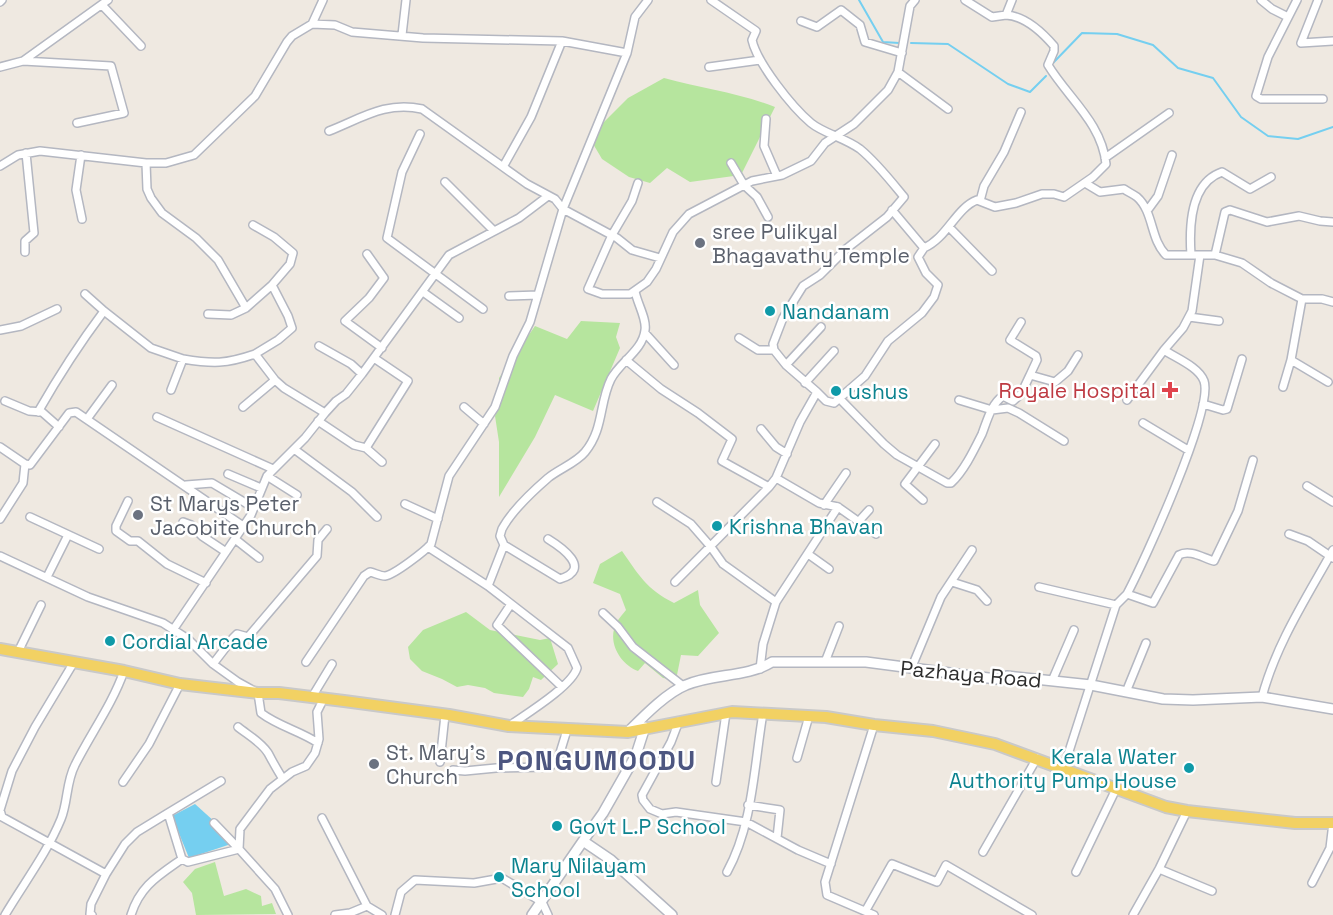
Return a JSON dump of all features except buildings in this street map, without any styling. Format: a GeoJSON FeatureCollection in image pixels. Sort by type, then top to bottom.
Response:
{"type":"FeatureCollection","features":[{"type":"Feature","properties":{"kind":"main road"},"geometry":{"type":"LineString","coordinates":[[0,649],[124,671],[180,684],[324,698],[509,726],[628,732],[726,713],[763,713],[933,730],[995,744],[1166,807],[1295,823],[1333,823]]}},
{"type":"Feature","properties":{"kind":"street"},"geometry":{"type":"LineString","coordinates":[[0,165],[18,155],[40,150],[146,163],[166,163],[194,155],[255,96],[286,42],[312,24],[324,0]]}},
{"type":"Feature","properties":{"kind":"street"},"geometry":{"type":"LineString","coordinates":[[402,35],[406,0]]}},
{"type":"Feature","properties":{"kind":"street"},"geometry":{"type":"LineString","coordinates":[[306,662],[364,576],[370,572],[389,574],[428,547],[449,476],[495,407],[513,356],[530,322],[564,209],[627,53],[635,17],[648,0]]}},
{"type":"Feature","properties":{"kind":"street"},"geometry":{"type":"LineString","coordinates":[[711,0],[756,31],[752,40],[760,60],[773,80],[811,123],[851,144],[874,161],[904,197],[820,275],[803,286],[794,298],[773,344],[774,350],[786,365],[805,383],[834,404],[865,376],[888,340],[922,313],[934,297],[938,285],[926,273],[918,257],[924,248],[934,244],[968,203],[977,200],[995,207],[1042,194],[1064,197],[1102,170],[1106,164],[1102,144],[1086,115],[1048,65],[1054,46],[1027,21],[1015,16],[992,17],[965,0]]}},
{"type":"Feature","properties":{"kind":"street"},"geometry":{"type":"LineString","coordinates":[[638,183],[633,201],[612,235],[588,289],[602,294],[618,295],[635,291],[647,282],[656,269],[672,232],[689,214],[752,181],[777,176],[811,161],[825,143],[854,124],[888,90],[898,72],[910,6],[915,0]]}},
{"type":"Feature","properties":{"kind":"street"},"geometry":{"type":"LineString","coordinates":[[1006,15],[1012,0]]}},
{"type":"Feature","properties":{"kind":"street"},"geometry":{"type":"LineString","coordinates":[[1261,0],[1288,17]]}},
{"type":"Feature","properties":{"kind":"street"},"geometry":{"type":"LineString","coordinates":[[1297,0],[1268,57],[1256,96],[1261,99],[1323,99]]}},
{"type":"Feature","properties":{"kind":"street"},"geometry":{"type":"LineString","coordinates":[[1318,0],[1301,43],[1333,42]]}},
{"type":"Feature","properties":{"kind":"street"},"geometry":{"type":"LineString","coordinates":[[24,61],[105,2],[141,46]]}},
{"type":"Feature","properties":{"kind":"street"},"geometry":{"type":"LineString","coordinates":[[801,21],[817,27],[841,10],[860,25],[865,42],[902,53]]}},
{"type":"Feature","properties":{"kind":"street"},"geometry":{"type":"LineString","coordinates":[[312,24],[335,25],[352,32],[423,38],[562,41],[627,53]]}},
{"type":"Feature","properties":{"kind":"street"},"geometry":{"type":"LineString","coordinates":[[502,167],[531,117],[562,41]]}},
{"type":"Feature","properties":{"kind":"street"},"geometry":{"type":"LineString","coordinates":[[709,67],[760,60]]}},
{"type":"Feature","properties":{"kind":"street"},"geometry":{"type":"LineString","coordinates":[[0,67],[24,61],[111,66],[124,113],[77,123]]}},
{"type":"Feature","properties":{"kind":"street"},"geometry":{"type":"LineString","coordinates":[[898,72],[948,109]]}},
{"type":"Feature","properties":{"kind":"street"},"geometry":{"type":"LineString","coordinates":[[329,131],[384,108],[410,106],[422,109],[502,167],[555,200],[564,209],[612,235],[632,250],[660,258]]}},
{"type":"Feature","properties":{"kind":"street"},"geometry":{"type":"LineString","coordinates":[[981,201],[984,186],[1004,152],[1021,112]]}},
{"type":"Feature","properties":{"kind":"street"},"geometry":{"type":"LineString","coordinates":[[1105,158],[1169,113]]}},
{"type":"Feature","properties":{"kind":"street"},"geometry":{"type":"LineString","coordinates":[[766,119],[764,146],[777,176]]}},
{"type":"Feature","properties":{"kind":"street"},"geometry":{"type":"LineString","coordinates":[[420,134],[402,172],[387,238],[483,309]]}},
{"type":"Feature","properties":{"kind":"street"},"geometry":{"type":"LineString","coordinates":[[25,252],[25,242],[34,233],[26,153]]}},
{"type":"Feature","properties":{"kind":"street"},"geometry":{"type":"LineString","coordinates":[[81,155],[76,190],[82,219]]}},
{"type":"Feature","properties":{"kind":"street"},"geometry":{"type":"LineString","coordinates":[[1147,211],[1158,196],[1172,155]]}},
{"type":"Feature","properties":{"kind":"street"},"geometry":{"type":"LineString","coordinates":[[146,163],[147,189],[150,198],[162,213],[196,237],[218,260],[246,308]]}},
{"type":"Feature","properties":{"kind":"street"},"geometry":{"type":"LineString","coordinates":[[731,163],[744,185],[757,197],[768,217]]}},
{"type":"Feature","properties":{"kind":"street"},"geometry":{"type":"LineString","coordinates":[[1191,255],[1193,208],[1205,183],[1210,178],[1222,172],[1250,189],[1271,177]]}},
{"type":"Feature","properties":{"kind":"street"},"geometry":{"type":"LineString","coordinates":[[445,182],[494,231]]}},
{"type":"Feature","properties":{"kind":"street"},"geometry":{"type":"LineString","coordinates":[[1085,183],[1100,192],[1124,189],[1138,198],[1147,211],[1155,240],[1166,255],[1215,255],[1248,265],[1271,283],[1302,299],[1322,299],[1333,302]]}},
{"type":"Feature","properties":{"kind":"street"},"geometry":{"type":"LineString","coordinates":[[174,630],[254,508],[267,476],[336,401],[346,394],[449,255],[519,218],[548,196]]}},
{"type":"Feature","properties":{"kind":"street"},"geometry":{"type":"LineString","coordinates":[[892,210],[924,248]]}},
{"type":"Feature","properties":{"kind":"street"},"geometry":{"type":"LineString","coordinates":[[1215,255],[1221,221],[1225,212],[1230,210],[1268,222],[1299,216],[1333,222]]}},
{"type":"Feature","properties":{"kind":"street"},"geometry":{"type":"LineString","coordinates":[[208,314],[231,315],[246,308],[272,285],[290,264],[292,253],[274,237],[253,225]]}},
{"type":"Feature","properties":{"kind":"street"},"geometry":{"type":"LineString","coordinates":[[949,227],[992,271]]}},
{"type":"Feature","properties":{"kind":"street"},"geometry":{"type":"LineString","coordinates":[[367,254],[384,278],[369,298],[345,321],[382,348]]}},
{"type":"Feature","properties":{"kind":"street"},"geometry":{"type":"LineString","coordinates":[[1127,400],[1183,328],[1192,311],[1200,255]]}},
{"type":"Feature","properties":{"kind":"street"},"geometry":{"type":"LineString","coordinates":[[85,294],[151,348],[183,359],[207,363],[231,362],[255,354],[292,328],[272,285]]}},
{"type":"Feature","properties":{"kind":"street"},"geometry":{"type":"LineString","coordinates":[[548,539],[567,550],[573,559],[573,569],[567,576],[560,579],[504,545],[500,536],[506,522],[529,495],[548,478],[584,454],[595,437],[611,378],[640,343],[645,333],[645,325],[635,291]]}},
{"type":"Feature","properties":{"kind":"street"},"geometry":{"type":"LineString","coordinates":[[423,292],[459,318]]}},
{"type":"Feature","properties":{"kind":"street"},"geometry":{"type":"LineString","coordinates":[[509,296],[538,295]]}},
{"type":"Feature","properties":{"kind":"street"},"geometry":{"type":"LineString","coordinates":[[1283,387],[1291,360],[1302,299]]}},
{"type":"Feature","properties":{"kind":"street"},"geometry":{"type":"LineString","coordinates":[[0,330],[21,326],[57,309]]}},
{"type":"Feature","properties":{"kind":"street"},"geometry":{"type":"LineString","coordinates":[[38,412],[76,348],[104,311]]}},
{"type":"Feature","properties":{"kind":"street"},"geometry":{"type":"LineString","coordinates":[[1189,316],[1219,321]]}},
{"type":"Feature","properties":{"kind":"street"},"geometry":{"type":"LineString","coordinates":[[840,399],[881,442],[917,466],[951,483],[974,449],[1000,398],[1003,396],[1013,401],[1018,399],[1030,375],[1036,356],[1010,340],[1021,322]]}},
{"type":"Feature","properties":{"kind":"street"},"geometry":{"type":"LineString","coordinates":[[786,365],[822,327]]}},
{"type":"Feature","properties":{"kind":"street"},"geometry":{"type":"LineString","coordinates":[[645,333],[674,365]]}},
{"type":"Feature","properties":{"kind":"street"},"geometry":{"type":"LineString","coordinates":[[739,338],[758,350],[774,350]]}},
{"type":"Feature","properties":{"kind":"street"},"geometry":{"type":"LineString","coordinates":[[319,346],[351,364],[362,374]]}},
{"type":"Feature","properties":{"kind":"street"},"geometry":{"type":"LineString","coordinates":[[1063,770],[1116,604],[1127,594],[1173,493],[1203,404],[1205,385],[1203,378],[1164,350]]}},
{"type":"Feature","properties":{"kind":"street"},"geometry":{"type":"LineString","coordinates":[[805,383],[834,351]]}},
{"type":"Feature","properties":{"kind":"street"},"geometry":{"type":"LineString","coordinates":[[255,354],[275,380],[300,399],[325,413]]}},
{"type":"Feature","properties":{"kind":"street"},"geometry":{"type":"LineString","coordinates":[[1030,375],[1055,382],[1068,371],[1078,355]]}},
{"type":"Feature","properties":{"kind":"street"},"geometry":{"type":"LineString","coordinates":[[366,448],[408,381],[374,358]]}},
{"type":"Feature","properties":{"kind":"street"},"geometry":{"type":"LineString","coordinates":[[171,390],[183,359]]}},
{"type":"Feature","properties":{"kind":"street"},"geometry":{"type":"LineString","coordinates":[[1203,404],[1227,409],[1242,359]]}},
{"type":"Feature","properties":{"kind":"street"},"geometry":{"type":"LineString","coordinates":[[626,360],[661,389],[706,419],[732,440],[722,461],[769,487]]}},
{"type":"Feature","properties":{"kind":"street"},"geometry":{"type":"LineString","coordinates":[[1291,360],[1328,382]]}},
{"type":"Feature","properties":{"kind":"street"},"geometry":{"type":"LineString","coordinates":[[243,406],[275,380]]}},
{"type":"Feature","properties":{"kind":"street"},"geometry":{"type":"LineString","coordinates":[[87,419],[112,385]]}},
{"type":"Feature","properties":{"kind":"street"},"geometry":{"type":"LineString","coordinates":[[675,582],[776,478],[800,422],[817,392]]}},
{"type":"Feature","properties":{"kind":"street"},"geometry":{"type":"LineString","coordinates":[[959,400],[992,410],[1008,408],[1064,441]]}},
{"type":"Feature","properties":{"kind":"street"},"geometry":{"type":"LineString","coordinates":[[5,401],[29,411],[42,412],[59,427]]}},
{"type":"Feature","properties":{"kind":"street"},"geometry":{"type":"LineString","coordinates":[[464,407],[484,424]]}},
{"type":"Feature","properties":{"kind":"street"},"geometry":{"type":"LineString","coordinates":[[0,447],[30,465],[69,413],[76,412],[243,526]]}},
{"type":"Feature","properties":{"kind":"street"},"geometry":{"type":"LineString","coordinates":[[157,417],[273,469]]}},
{"type":"Feature","properties":{"kind":"street"},"geometry":{"type":"LineString","coordinates":[[318,422],[354,445],[366,448],[382,462]]}},
{"type":"Feature","properties":{"kind":"street"},"geometry":{"type":"LineString","coordinates":[[1143,423],[1188,450]]}},
{"type":"Feature","properties":{"kind":"street"},"geometry":{"type":"LineString","coordinates":[[761,429],[776,447],[787,454]]}},
{"type":"Feature","properties":{"kind":"street"},"geometry":{"type":"LineString","coordinates":[[923,500],[905,484],[935,444]]}},
{"type":"Feature","properties":{"kind":"street"},"geometry":{"type":"LineString","coordinates":[[294,449],[352,492],[376,517]]}},
{"type":"Feature","properties":{"kind":"street"},"geometry":{"type":"LineString","coordinates":[[1127,594],[1153,603],[1179,555],[1183,553],[1188,552],[1214,561],[1238,511],[1253,460]]}},
{"type":"Feature","properties":{"kind":"street"},"geometry":{"type":"LineString","coordinates":[[0,519],[23,483],[25,464]]}},
{"type":"Feature","properties":{"kind":"street"},"geometry":{"type":"LineString","coordinates":[[824,505],[846,473]]}},
{"type":"Feature","properties":{"kind":"street"},"geometry":{"type":"LineString","coordinates":[[228,474],[261,488]]}},
{"type":"Feature","properties":{"kind":"street"},"geometry":{"type":"LineString","coordinates":[[267,476],[297,495]]}},
{"type":"Feature","properties":{"kind":"street"},"geometry":{"type":"LineString","coordinates":[[776,478],[824,505],[838,507],[876,534]]}},
{"type":"Feature","properties":{"kind":"street"},"geometry":{"type":"LineString","coordinates":[[185,486],[212,483],[254,508]]}},
{"type":"Feature","properties":{"kind":"street"},"geometry":{"type":"LineString","coordinates":[[1307,486],[1333,502]]}},
{"type":"Feature","properties":{"kind":"street"},"geometry":{"type":"LineString","coordinates":[[128,501],[116,526],[116,531],[130,541],[138,541],[145,549],[174,568],[206,583]]}},
{"type":"Feature","properties":{"kind":"street"},"geometry":{"type":"LineString","coordinates":[[657,502],[691,524],[723,564],[776,602]]}},
{"type":"Feature","properties":{"kind":"street"},"geometry":{"type":"LineString","coordinates":[[405,504],[438,519]]}},
{"type":"Feature","properties":{"kind":"street"},"geometry":{"type":"LineString","coordinates":[[760,669],[763,644],[776,602],[838,507]]}},
{"type":"Feature","properties":{"kind":"street"},"geometry":{"type":"LineString","coordinates":[[859,521],[869,510]]}},
{"type":"Feature","properties":{"kind":"street"},"geometry":{"type":"LineString","coordinates":[[30,517],[99,549]]}},
{"type":"Feature","properties":{"kind":"street"},"geometry":{"type":"LineString","coordinates":[[183,522],[191,525],[202,536],[226,552]]}},
{"type":"Feature","properties":{"kind":"street"},"geometry":{"type":"LineString","coordinates":[[213,664],[237,634],[248,637],[288,591],[317,556],[318,540],[327,530]]}},
{"type":"Feature","properties":{"kind":"street"},"geometry":{"type":"LineString","coordinates":[[1262,697],[1279,649],[1332,554],[1289,534]]}},
{"type":"Feature","properties":{"kind":"street"},"geometry":{"type":"LineString","coordinates":[[47,577],[68,535]]}},
{"type":"Feature","properties":{"kind":"street"},"geometry":{"type":"LineString","coordinates":[[235,539],[259,558]]}},
{"type":"Feature","properties":{"kind":"street"},"geometry":{"type":"LineString","coordinates":[[488,586],[504,545]]}},
{"type":"Feature","properties":{"kind":"street"},"geometry":{"type":"LineString","coordinates":[[428,547],[488,586],[568,648],[577,668],[575,675],[509,726]]}},
{"type":"Feature","properties":{"kind":"street"},"geometry":{"type":"LineString","coordinates":[[911,669],[941,597],[972,550]]}},
{"type":"Feature","properties":{"kind":"street"},"geometry":{"type":"LineString","coordinates":[[808,554],[829,569]]}},
{"type":"Feature","properties":{"kind":"street"},"geometry":{"type":"LineString","coordinates":[[0,556],[88,597],[163,623],[188,639],[213,664],[258,693],[261,713],[270,720],[303,733],[318,744]]}},
{"type":"Feature","properties":{"kind":"street"},"geometry":{"type":"LineString","coordinates":[[952,582],[977,590],[987,601]]}},
{"type":"Feature","properties":{"kind":"street"},"geometry":{"type":"LineString","coordinates":[[1039,587],[1116,604]]}},
{"type":"Feature","properties":{"kind":"street"},"geometry":{"type":"LineString","coordinates":[[18,652],[41,604]]}},
{"type":"Feature","properties":{"kind":"street"},"geometry":{"type":"LineString","coordinates":[[511,604],[497,625],[562,687]]}},
{"type":"Feature","properties":{"kind":"street"},"geometry":{"type":"LineString","coordinates":[[603,613],[618,627],[633,647],[683,686]]}},
{"type":"Feature","properties":{"kind":"street"},"geometry":{"type":"LineString","coordinates":[[825,662],[839,626]]}},
{"type":"Feature","properties":{"kind":"street"},"geometry":{"type":"LineString","coordinates":[[1052,681],[1074,630]]}},
{"type":"Feature","properties":{"kind":"street"},"geometry":{"type":"LineString","coordinates":[[1126,692],[1146,643]]}},
{"type":"Feature","properties":{"kind":"street"},"geometry":{"type":"LineString","coordinates":[[74,662],[34,727],[3,791],[0,810],[2,823],[50,843],[106,874]]}},
{"type":"Feature","properties":{"kind":"street","name":"Pazhaya Road"},"geometry":{"type":"LineString","coordinates":[[628,732],[683,686],[700,680],[760,669],[772,662],[866,662],[996,679],[1007,676],[1091,685],[1163,699],[1262,697],[1333,709]]}},
{"type":"Feature","properties":{"kind":"street"},"geometry":{"type":"LineString","coordinates":[[312,697],[332,664]]}},
{"type":"Feature","properties":{"kind":"street"},"geometry":{"type":"LineString","coordinates":[[5,915],[50,843],[62,816],[74,765],[117,690],[124,671]]}},
{"type":"Feature","properties":{"kind":"street"},"geometry":{"type":"LineString","coordinates":[[123,782],[154,736],[180,684]]}},
{"type":"Feature","properties":{"kind":"street"},"geometry":{"type":"LineString","coordinates":[[239,849],[240,829],[270,789],[306,766],[315,753],[318,744],[317,712],[324,698]]}},
{"type":"Feature","properties":{"kind":"street"},"geometry":{"type":"LineString","coordinates":[[716,782],[726,713]]}},
{"type":"Feature","properties":{"kind":"street"},"geometry":{"type":"LineString","coordinates":[[726,872],[736,855],[746,822],[763,713]]}},
{"type":"Feature","properties":{"kind":"street"},"geometry":{"type":"LineString","coordinates":[[440,762],[445,715]]}},
{"type":"Feature","properties":{"kind":"street"},"geometry":{"type":"LineString","coordinates":[[797,758],[808,716]]}},
{"type":"Feature","properties":{"kind":"street"},"geometry":{"type":"LineString","coordinates":[[679,721],[671,742],[642,793],[643,800],[650,808],[662,814],[676,812],[746,822],[798,850],[831,864]]}},
{"type":"Feature","properties":{"kind":"street"},"geometry":{"type":"LineString","coordinates":[[874,725],[825,882],[827,894],[874,915]]}},
{"type":"Feature","properties":{"kind":"street"},"geometry":{"type":"LineString","coordinates":[[532,915],[603,813],[636,755],[645,727]]}},
{"type":"Feature","properties":{"kind":"street"},"geometry":{"type":"LineString","coordinates":[[238,728],[256,740],[268,753],[273,766],[283,779]]}},
{"type":"Feature","properties":{"kind":"street"},"geometry":{"type":"LineString","coordinates":[[453,770],[550,767],[559,756],[567,730]]}},
{"type":"Feature","properties":{"kind":"street"},"geometry":{"type":"LineString","coordinates":[[983,852],[1036,758]]}},
{"type":"Feature","properties":{"kind":"street"},"geometry":{"type":"LineString","coordinates":[[92,915],[90,914],[91,904],[125,844],[138,832],[221,781]]}},
{"type":"Feature","properties":{"kind":"street"},"geometry":{"type":"LineString","coordinates":[[1076,872],[1116,789]]}},
{"type":"Feature","properties":{"kind":"street"},"geometry":{"type":"LineString","coordinates":[[748,805],[780,810],[777,838]]}},
{"type":"Feature","properties":{"kind":"street"},"geometry":{"type":"LineString","coordinates":[[1133,915],[1159,869],[1187,811]]}},
{"type":"Feature","properties":{"kind":"street"},"geometry":{"type":"LineString","coordinates":[[168,813],[182,859],[188,862],[239,849]]}},
{"type":"Feature","properties":{"kind":"street"},"geometry":{"type":"LineString","coordinates":[[322,818],[367,906],[382,915]]}},
{"type":"Feature","properties":{"kind":"street"},"geometry":{"type":"LineString","coordinates":[[1312,883],[1330,848],[1333,823]]}},
{"type":"Feature","properties":{"kind":"street"},"geometry":{"type":"LineString","coordinates":[[214,824],[275,889],[288,915]]}},
{"type":"Feature","properties":{"kind":"street"},"geometry":{"type":"LineString","coordinates":[[584,841],[611,860],[672,915]]}},
{"type":"Feature","properties":{"kind":"street"},"geometry":{"type":"LineString","coordinates":[[131,915],[135,902],[150,881],[182,859]]}},
{"type":"Feature","properties":{"kind":"street"},"geometry":{"type":"LineString","coordinates":[[866,910],[892,864],[937,882],[946,865],[1032,915]]}},
{"type":"Feature","properties":{"kind":"street"},"geometry":{"type":"LineString","coordinates":[[1159,869],[1212,891]]}},
{"type":"Feature","properties":{"kind":"street"},"geometry":{"type":"LineString","coordinates":[[395,915],[401,892],[415,880],[474,883],[502,878],[542,902],[548,915]]}},
{"type":"Feature","properties":{"kind":"street"},"geometry":{"type":"LineString","coordinates":[[335,915],[350,914],[367,906]]}},
{"type":"Feature","properties":{"kind":"green space"},"geometry":{"type":"Polygon","coordinates":[[[664,78],[734,94],[775,107],[741,175],[690,182],[667,168],[650,183],[629,177],[602,159],[589,137],[628,98],[664,78]]]}},
{"type":"Feature","properties":{"kind":"green space"},"geometry":{"type":"Polygon","coordinates":[[[581,321],[620,323],[616,337],[620,348],[593,411],[555,395],[535,437],[499,497],[499,442],[495,416],[499,404],[499,378],[535,326],[567,339],[581,321]]]}},
{"type":"Feature","properties":{"kind":"green space"},"geometry":{"type":"Polygon","coordinates":[[[622,551],[650,587],[664,598],[674,603],[698,590],[700,605],[719,633],[698,656],[681,655],[676,680],[663,678],[645,663],[638,671],[631,668],[621,657],[614,644],[614,629],[626,610],[620,594],[593,583],[600,564],[622,551]]]}},
{"type":"Feature","properties":{"kind":"green space"},"geometry":{"type":"Polygon","coordinates":[[[466,612],[490,630],[540,640],[550,638],[558,664],[541,680],[533,677],[523,697],[494,693],[485,688],[468,685],[457,687],[422,671],[410,659],[408,647],[423,630],[466,612]]]}},
{"type":"Feature","properties":{"kind":"green space"},"geometry":{"type":"Polygon","coordinates":[[[215,862],[224,896],[246,889],[261,896],[262,906],[272,903],[276,914],[196,915],[192,893],[183,882],[195,869],[215,862]]]}},
{"type":"Feature","properties":{"kind":"water"},"geometry":{"type":"Polygon","coordinates":[[[195,804],[237,842],[189,858],[172,816],[195,804]]]}},
{"type":"Feature","properties":{"kind":"waterway"},"geometry":{"type":"LineString","coordinates":[[859,0],[883,42],[899,43]]}},
{"type":"Feature","properties":{"kind":"waterway"},"geometry":{"type":"LineString","coordinates":[[1053,63],[1082,33],[1117,34],[1153,45],[1178,68],[1213,78],[1241,117],[1268,136],[1298,139],[1333,127]]}},
{"type":"Feature","properties":{"kind":"waterway"},"geometry":{"type":"LineString","coordinates":[[911,43],[948,44],[1008,84],[1030,92],[1046,76]]}},
{"type":"Feature","properties":{"kind":"place","name":"sree Pulikyal Bhagavathy Temple"},"geometry":{"type":"Point","coordinates":[700,243]}},
{"type":"Feature","properties":{"kind":"place","name":"Nandanam"},"geometry":{"type":"Point","coordinates":[770,311]}},
{"type":"Feature","properties":{"kind":"place","name":"Royale Hospital"},"geometry":{"type":"Point","coordinates":[1170,390]}},
{"type":"Feature","properties":{"kind":"place","name":"ushus"},"geometry":{"type":"Point","coordinates":[836,391]}},
{"type":"Feature","properties":{"kind":"place","name":"St Marys Peter Jacobite Church"},"geometry":{"type":"Point","coordinates":[138,515]}},
{"type":"Feature","properties":{"kind":"place","name":"Krishna Bhavan"},"geometry":{"type":"Point","coordinates":[717,526]}},
{"type":"Feature","properties":{"kind":"place","name":"Cordial Arcade"},"geometry":{"type":"Point","coordinates":[110,641]}},
{"type":"Feature","properties":{"kind":"place","name":"St. Mary's Church"},"geometry":{"type":"Point","coordinates":[374,764]}},
{"type":"Feature","properties":{"kind":"place","name":"Kerala Water Authority Pump House"},"geometry":{"type":"Point","coordinates":[1189,768]}},
{"type":"Feature","properties":{"kind":"place","name":"Govt L.P School"},"geometry":{"type":"Point","coordinates":[557,826]}},
{"type":"Feature","properties":{"kind":"place","name":"Mary Nilayam School"},"geometry":{"type":"Point","coordinates":[499,877]}},
{"type":"Feature","properties":{"kind":"district","name":"PONGUMOODU"},"geometry":{"type":"Point","coordinates":[597,760]}}]}
